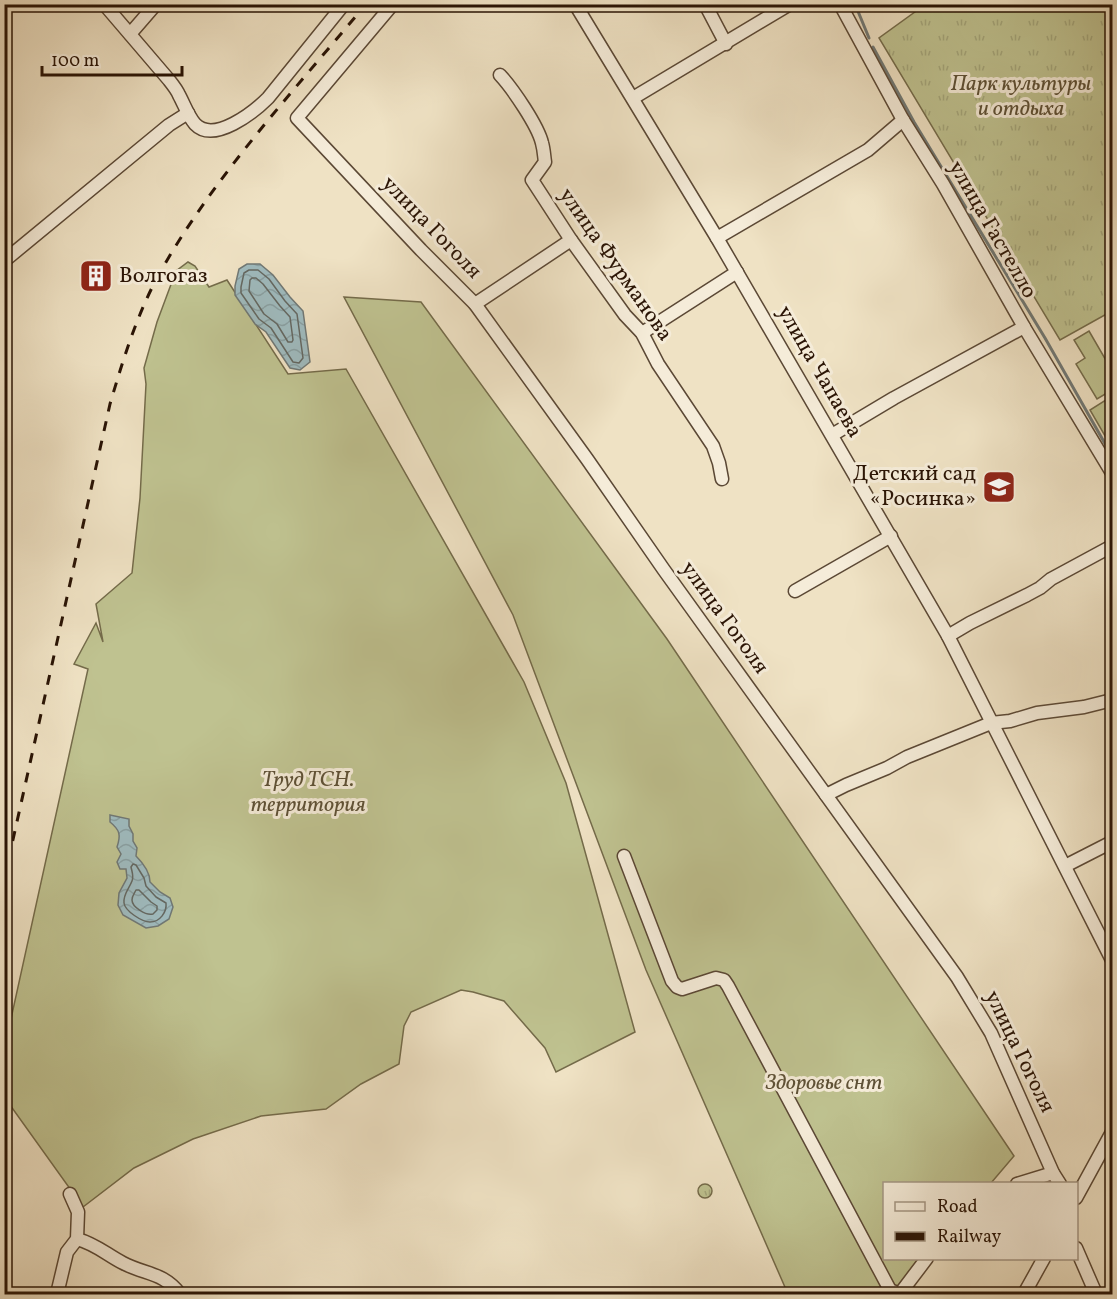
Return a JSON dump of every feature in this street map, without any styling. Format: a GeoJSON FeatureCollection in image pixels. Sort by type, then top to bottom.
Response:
{"type":"FeatureCollection","features":[{"type":"Feature","properties":{"kind":"street"},"geometry":{"type":"LineString","coordinates":[[104,4],[169,80],[196,124],[208,130],[216,130],[234,123],[258,107],[275,90],[344,4]]}},
{"type":"Feature","properties":{"kind":"street"},"geometry":{"type":"LineString","coordinates":[[130,34],[156,4]]}},
{"type":"Feature","properties":{"kind":"street","name":"улица Гоголя"},"geometry":{"type":"LineString","coordinates":[[393,4],[297,118],[475,304],[587,459],[664,570],[951,969],[991,1033],[1057,1178]]}},
{"type":"Feature","properties":{"kind":"street","name":"улица Чапаева"},"geometry":{"type":"LineString","coordinates":[[575,4],[717,238],[948,636],[1113,960]]}},
{"type":"Feature","properties":{"kind":"street"},"geometry":{"type":"LineString","coordinates":[[705,4],[726,44]]}},
{"type":"Feature","properties":{"kind":"street"},"geometry":{"type":"LineString","coordinates":[[633,98],[790,4]]}},
{"type":"Feature","properties":{"kind":"street","name":"улица Гастелло"},"geometry":{"type":"LineString","coordinates":[[840,4],[903,120],[943,184],[1024,327],[1113,473]]}},
{"type":"Feature","properties":{"kind":"street","name":"улица Фурманова"},"geometry":{"type":"LineString","coordinates":[[500,75],[537,129],[542,142],[545,162],[532,180],[571,240],[625,315],[642,333],[658,364],[713,446],[722,479]]}},
{"type":"Feature","properties":{"kind":"street"},"geometry":{"type":"LineString","coordinates":[[4,261],[169,125],[188,113]]}},
{"type":"Feature","properties":{"kind":"street"},"geometry":{"type":"LineString","coordinates":[[717,238],[868,150],[903,120]]}},
{"type":"Feature","properties":{"kind":"street"},"geometry":{"type":"LineString","coordinates":[[475,304],[571,240]]}},
{"type":"Feature","properties":{"kind":"street"},"geometry":{"type":"LineString","coordinates":[[642,333],[737,272]]}},
{"type":"Feature","properties":{"kind":"street"},"geometry":{"type":"LineString","coordinates":[[832,435],[894,398],[1024,327]]}},
{"type":"Feature","properties":{"kind":"street"},"geometry":{"type":"LineString","coordinates":[[795,591],[891,536]]}},
{"type":"Feature","properties":{"kind":"street"},"geometry":{"type":"LineString","coordinates":[[948,636],[1040,588],[1051,579],[1113,546]]}},
{"type":"Feature","properties":{"kind":"street"},"geometry":{"type":"LineString","coordinates":[[826,795],[918,752],[991,723],[1010,722],[1037,713],[1084,707],[1113,700]]}},
{"type":"Feature","properties":{"kind":"street"},"geometry":{"type":"LineString","coordinates":[[1065,867],[1113,842]]}},
{"type":"Feature","properties":{"kind":"street"},"geometry":{"type":"LineString","coordinates":[[624,856],[672,981],[676,987],[682,989],[716,978],[724,980],[890,1290],[897,1293],[902,1291],[925,1260]]}},
{"type":"Feature","properties":{"kind":"street"},"geometry":{"type":"LineString","coordinates":[[1078,1196],[1113,1132]]}},
{"type":"Feature","properties":{"kind":"street"},"geometry":{"type":"LineString","coordinates":[[1030,1182],[1057,1178]]}},
{"type":"Feature","properties":{"kind":"street"},"geometry":{"type":"LineString","coordinates":[[57,1294],[67,1252],[77,1239],[78,1212],[70,1194]]}},
{"type":"Feature","properties":{"kind":"street"},"geometry":{"type":"LineString","coordinates":[[77,1239],[90,1243],[123,1263],[164,1278],[180,1294]]}},
{"type":"Feature","properties":{"kind":"street"},"geometry":{"type":"LineString","coordinates":[[1078,1250],[1096,1294]]}},
{"type":"Feature","properties":{"kind":"street"},"geometry":{"type":"LineString","coordinates":[[1024,1294],[1043,1260]]}},
{"type":"Feature","properties":{"kind":"green space","name":"Парк культуры и отдыха"},"geometry":{"type":"Polygon","coordinates":[[[926,4],[1112,5],[1112,311],[1060,340],[879,38],[926,4]]]}},
{"type":"Feature","properties":{"kind":"green space","name":"Труд ТСН. территория"},"geometry":{"type":"Polygon","coordinates":[[[188,262],[195,266],[209,287],[227,280],[288,374],[346,369],[524,682],[566,783],[635,1032],[556,1072],[545,1048],[504,1001],[461,990],[411,1012],[404,1026],[399,1064],[361,1084],[326,1109],[261,1116],[193,1139],[134,1168],[83,1207],[5,1098],[5,1046],[88,669],[74,664],[96,623],[103,642],[96,604],[132,573],[140,498],[146,384],[144,368],[157,322],[176,271],[188,262]]]}},
{"type":"Feature","properties":{"kind":"green space","name":"Здоровье снт"},"geometry":{"type":"Polygon","coordinates":[[[344,297],[421,302],[667,639],[1014,1156],[992,1182],[883,1182],[883,1260],[927,1260],[898,1294],[788,1294],[646,970],[513,615],[344,297]]]}},
{"type":"Feature","properties":{"kind":"green space"},"geometry":{"type":"Polygon","coordinates":[[[1089,331],[1112,368],[1112,390],[1097,399],[1076,364],[1085,358],[1074,340],[1089,331]]]}},
{"type":"Feature","properties":{"kind":"green space"},"geometry":{"type":"Polygon","coordinates":[[[1112,396],[1112,448],[1090,410],[1112,396]]]}},
{"type":"Feature","properties":{"kind":"green space"},"geometry":{"type":"Polygon","coordinates":[[[702,1184],[708,1184],[712,1191],[708,1198],[702,1198],[698,1194],[698,1188],[702,1184]]]}},
{"type":"Feature","properties":{"kind":"water"},"geometry":{"type":"Polygon","coordinates":[[[247,264],[260,264],[273,275],[303,311],[310,362],[300,370],[290,368],[266,332],[255,324],[235,295],[239,269],[247,264]]]}},
{"type":"Feature","properties":{"kind":"water"},"geometry":{"type":"Polygon","coordinates":[[[110,815],[129,819],[133,841],[137,848],[136,856],[146,868],[150,882],[170,898],[173,907],[169,919],[158,926],[146,928],[123,915],[118,905],[119,893],[127,878],[126,869],[120,869],[117,862],[121,854],[117,847],[119,833],[110,822],[110,815]]]}},
{"type":"Feature","properties":{"kind":"waterway"},"geometry":{"type":"LineString","coordinates":[[855,4],[869,38]]}},
{"type":"Feature","properties":{"kind":"waterway"},"geometry":{"type":"LineString","coordinates":[[873,47],[914,122],[1045,338],[1112,456]]}},
{"type":"Feature","properties":{"kind":"railway"},"geometry":{"type":"LineString","coordinates":[[4,880],[110,404],[143,307],[180,239],[229,169],[366,4]]}},
{"type":"Feature","properties":{"kind":"place","name":"Волгогаз"},"geometry":{"type":"Point","coordinates":[96,276]}},
{"type":"Feature","properties":{"kind":"place","name":"Детский сад «Росинка»"},"geometry":{"type":"Point","coordinates":[999,487]}}]}
